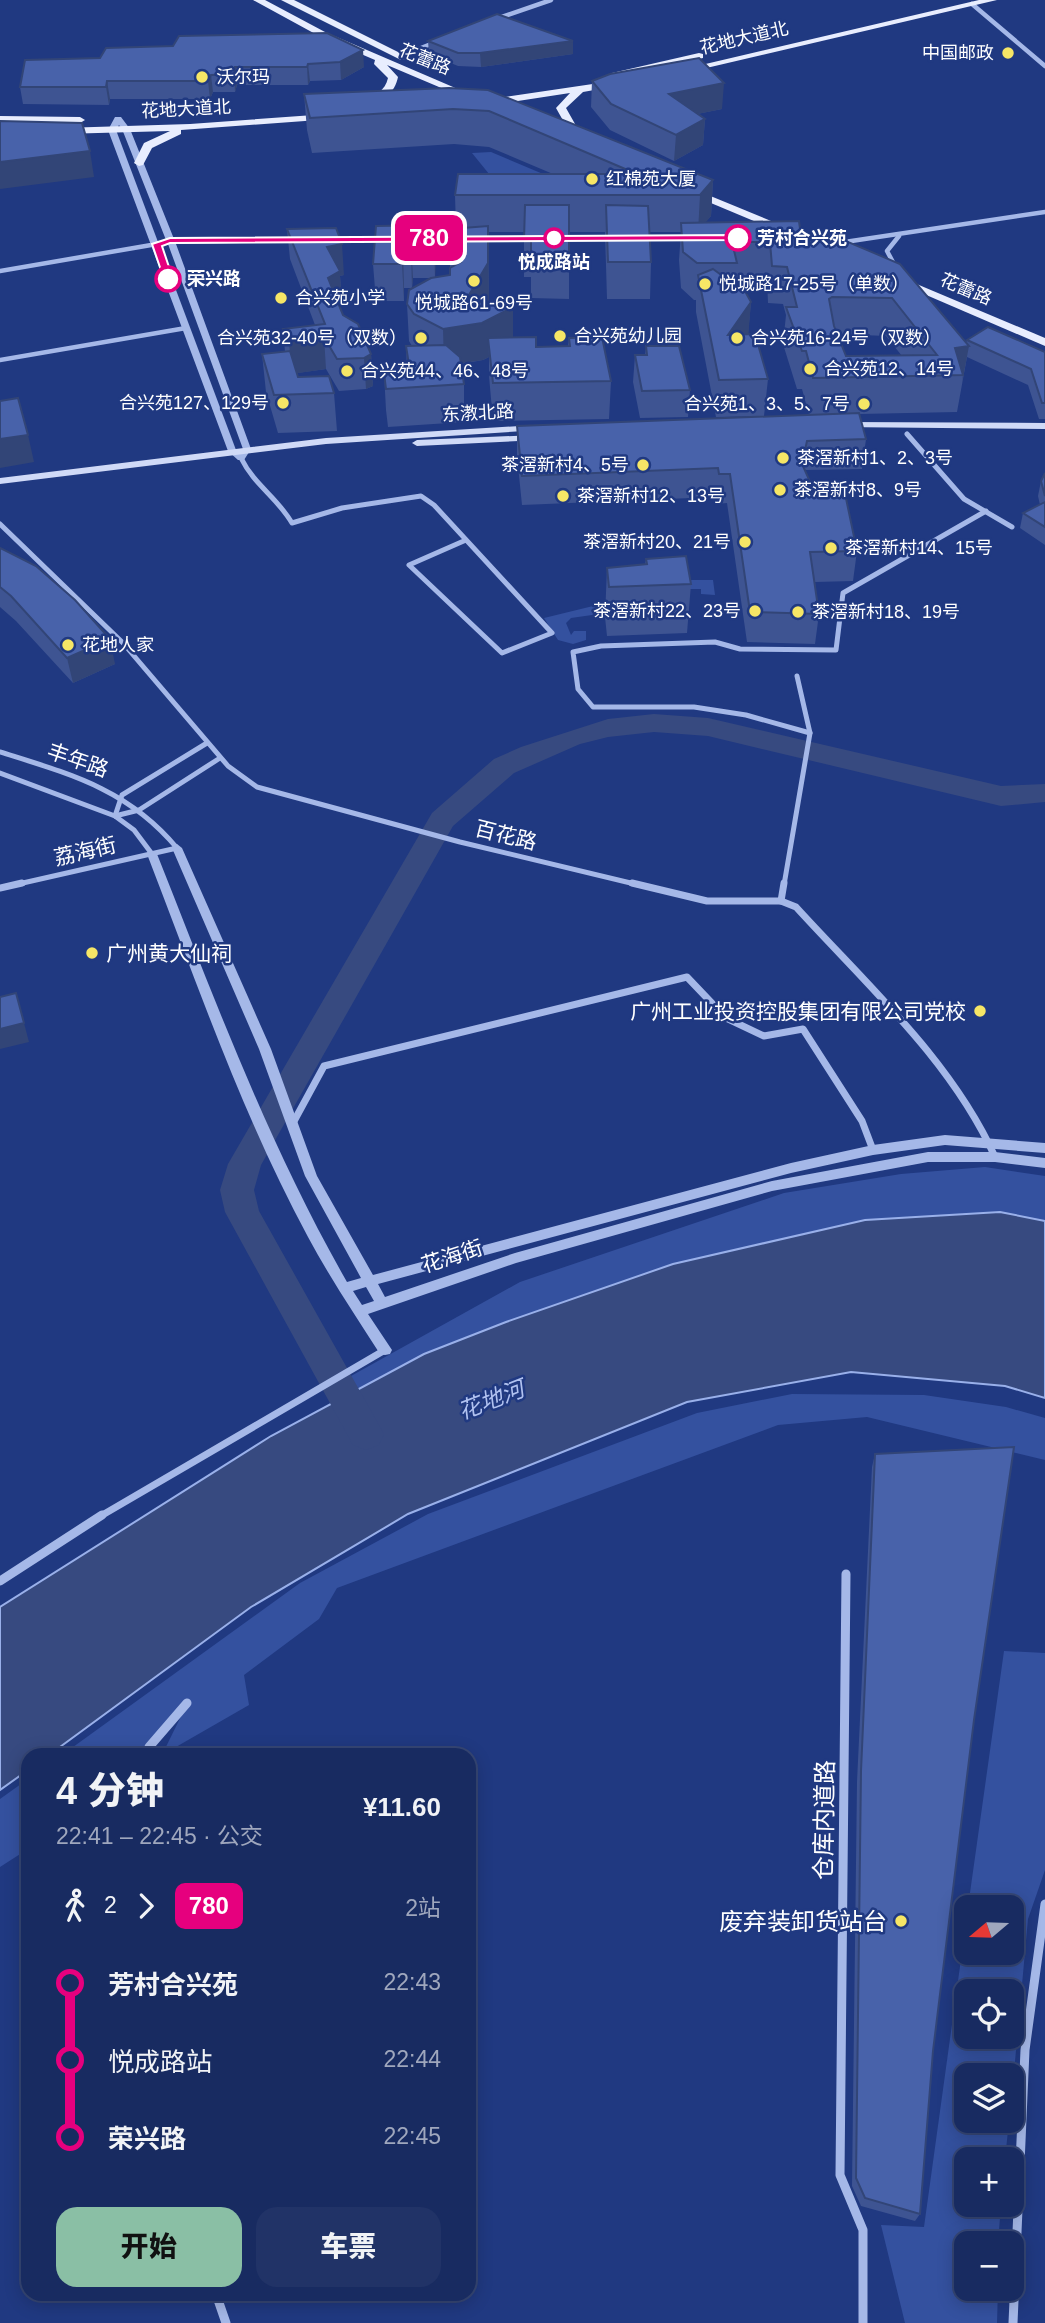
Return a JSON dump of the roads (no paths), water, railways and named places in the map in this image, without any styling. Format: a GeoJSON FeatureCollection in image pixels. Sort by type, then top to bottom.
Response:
{"type":"FeatureCollection","features":[{"type":"Feature","properties":{"kind":"main road","name":"花蕾路"},"geometry":{"type":"LineString","coordinates":[[258,0],[370,55],[478,94]]}},
{"type":"Feature","properties":{"kind":"main road","name":"花蕾路"},"geometry":{"type":"LineString","coordinates":[[286,0],[478,94],[508,113]]}},
{"type":"Feature","properties":{"kind":"main road","name":"花地大道北"},"geometry":{"type":"LineString","coordinates":[[440,96],[478,94],[628,71],[946,0]]}},
{"type":"Feature","properties":{"kind":"main road","name":"花地大道北"},"geometry":{"type":"LineString","coordinates":[[458,105],[478,94],[506,100],[578,91],[992,0]]}},
{"type":"Feature","properties":{"kind":"main road"},"geometry":{"type":"LineString","coordinates":[[360,107],[386,93],[393,77],[370,55]]}},
{"type":"Feature","properties":{"kind":"main road"},"geometry":{"type":"LineString","coordinates":[[553,121],[575,136],[561,108],[578,91]]}},
{"type":"Feature","properties":{"kind":"main road"},"geometry":{"type":"LineString","coordinates":[[506,100],[523,108]]}},
{"type":"Feature","properties":{"kind":"main road"},"geometry":{"type":"LineString","coordinates":[[360,107],[390,101]]}},
{"type":"Feature","properties":{"kind":"main road"},"geometry":{"type":"LineString","coordinates":[[360,107],[373,113]]}},
{"type":"Feature","properties":{"kind":"main road","name":"花地大道北"},"geometry":{"type":"LineString","coordinates":[[0,119],[118,119],[336,111],[200,126],[0,131]]}},
{"type":"Feature","properties":{"kind":"main road"},"geometry":{"type":"LineString","coordinates":[[139,163],[141,153],[149,144],[200,126]]}},
{"type":"Feature","properties":{"kind":"main road","name":"花蕾路"},"geometry":{"type":"LineString","coordinates":[[845,256],[735,209],[685,184],[836,243],[1045,333]]}},
{"type":"Feature","properties":{"kind":"main road"},"geometry":{"type":"LineString","coordinates":[[735,209],[740,217],[740,227]]}},
{"type":"Feature","properties":{"kind":"main road","name":"花蕾路"},"geometry":{"type":"LineString","coordinates":[[881,272],[1045,342]]}},
{"type":"Feature","properties":{"kind":"main road"},"geometry":{"type":"LineString","coordinates":[[827,425],[1045,426]]}},
{"type":"Feature","properties":{"kind":"main road","name":"东漖北路"},"geometry":{"type":"LineString","coordinates":[[0,489],[244,454],[548,433]]}},
{"type":"Feature","properties":{"kind":"main road"},"geometry":{"type":"LineString","coordinates":[[839,434],[1045,436]]}},
{"type":"Feature","properties":{"kind":"main road","name":"东漖北路"},"geometry":{"type":"LineString","coordinates":[[0,481],[232,451],[244,454]]}},
{"type":"Feature","properties":{"kind":"street"},"geometry":{"type":"LineString","coordinates":[[491,21],[551,0]]}},
{"type":"Feature","properties":{"kind":"street"},"geometry":{"type":"LineString","coordinates":[[972,5],[1045,66]]}},
{"type":"Feature","properties":{"kind":"street"},"geometry":{"type":"LineString","coordinates":[[401,56],[446,38]]}},
{"type":"Feature","properties":{"kind":"street"},"geometry":{"type":"LineString","coordinates":[[232,451],[157,244],[112,130],[118,119],[126,129],[171,244],[253,480],[279,501],[292,523],[342,508],[421,496],[434,505],[552,633],[502,653],[409,565],[466,540]]}},
{"type":"Feature","properties":{"kind":"street"},"geometry":{"type":"LineString","coordinates":[[788,245],[836,243],[1045,212]]}},
{"type":"Feature","properties":{"kind":"street"},"geometry":{"type":"LineString","coordinates":[[898,269],[890,262],[887,251],[901,234]]}},
{"type":"Feature","properties":{"kind":"street"},"geometry":{"type":"LineString","coordinates":[[0,271],[157,244],[712,238]]}},
{"type":"Feature","properties":{"kind":"street"},"geometry":{"type":"LineString","coordinates":[[779,238],[836,243]]}},
{"type":"Feature","properties":{"kind":"street"},"geometry":{"type":"LineString","coordinates":[[171,244],[310,246]]}},
{"type":"Feature","properties":{"kind":"street"},"geometry":{"type":"LineString","coordinates":[[411,246],[704,245]]}},
{"type":"Feature","properties":{"kind":"street"},"geometry":{"type":"LineString","coordinates":[[322,246],[398,246]]}},
{"type":"Feature","properties":{"kind":"street"},"geometry":{"type":"LineString","coordinates":[[0,360],[186,328]]}},
{"type":"Feature","properties":{"kind":"street"},"geometry":{"type":"LineString","coordinates":[[907,434],[964,499],[1012,527]]}},
{"type":"Feature","properties":{"kind":"street"},"geometry":{"type":"LineString","coordinates":[[810,736],[746,715],[694,707],[593,707],[578,689],[573,652],[601,646],[715,642],[740,649],[836,650],[843,593],[986,512]]}},
{"type":"Feature","properties":{"kind":"street","name":"百花路"},"geometry":{"type":"LineString","coordinates":[[0,524],[123,643],[220,758],[242,779],[257,787],[443,837],[718,903],[781,901]]}},
{"type":"Feature","properties":{"kind":"street"},"geometry":{"type":"LineString","coordinates":[[797,676],[810,736],[781,901],[796,907],[931,1056],[988,1142],[995,1157]]}},
{"type":"Feature","properties":{"kind":"street"},"geometry":{"type":"LineString","coordinates":[[115,817],[122,795],[207,743]]}},
{"type":"Feature","properties":{"kind":"street","name":"丰年路"},"geometry":{"type":"LineString","coordinates":[[0,752],[122,795],[162,828],[177,848]]}},
{"type":"Feature","properties":{"kind":"street"},"geometry":{"type":"LineString","coordinates":[[115,817],[139,810],[220,758]]}},
{"type":"Feature","properties":{"kind":"street","name":"丰年路"},"geometry":{"type":"LineString","coordinates":[[0,773],[115,817],[134,830],[152,854]]}},
{"type":"Feature","properties":{"kind":"street"},"geometry":{"type":"LineString","coordinates":[[177,848],[265,1049],[290,1126],[317,1188],[382,1304]]}},
{"type":"Feature","properties":{"kind":"street","name":"荔海街"},"geometry":{"type":"LineString","coordinates":[[0,888],[177,848]]}},
{"type":"Feature","properties":{"kind":"street"},"geometry":{"type":"LineString","coordinates":[[0,1581],[181,1468],[311,1396],[385,1350],[344,1288],[297,1206],[272,1154],[152,854]]}},
{"type":"Feature","properties":{"kind":"street"},"geometry":{"type":"LineString","coordinates":[[290,1126],[324,1066],[687,977],[726,1018],[764,1036],[803,1029],[862,1121],[873,1150]]}},
{"type":"Feature","properties":{"kind":"street","name":"花海街"},"geometry":{"type":"LineString","coordinates":[[344,1288],[790,1168],[873,1150],[945,1140],[1045,1148]]}},
{"type":"Feature","properties":{"kind":"street","name":"花海街"},"geometry":{"type":"LineString","coordinates":[[358,1312],[515,1258],[772,1185],[906,1159],[995,1157],[1045,1163]]}},
{"type":"Feature","properties":{"kind":"street","name":"仓库内道路"},"geometry":{"type":"LineString","coordinates":[[846,1574],[840,2175],[863,2230],[863,2323]]}},
{"type":"Feature","properties":{"kind":"street"},"geometry":{"type":"LineString","coordinates":[[149,1748],[187,1703]]}},
{"type":"Feature","properties":{"kind":"street"},"geometry":{"type":"LineString","coordinates":[[1013,2323],[1025,2050],[1045,1904]]}},
{"type":"Feature","properties":{"kind":"street"},"geometry":{"type":"LineString","coordinates":[[218,2301],[226,2323]]}},
{"type":"Feature","properties":{"kind":"water","name":"花地河"},"geometry":{"type":"Polygon","coordinates":[[[1000,1212],[1045,1221],[1045,1398],[1005,1386],[851,1372],[687,1402],[408,1514],[251,1607],[59,1748],[21,1748],[21,1775],[0,1790],[0,1607],[271,1436],[424,1354],[506,1322],[673,1264],[865,1220],[1000,1212]]]}},
{"type":"Feature","properties":{"kind":"waterway"},"geometry":{"type":"LineString","coordinates":[[366,1434],[242,1212],[237,1190],[245,1164],[442,820],[504,766],[531,753],[570,738],[608,728],[654,723],[708,727],[1001,796],[1045,793]]}},
{"type":"Feature","properties":{"kind":"place","name":"中国邮政"},"geometry":{"type":"Point","coordinates":[1008,53]}},
{"type":"Feature","properties":{"kind":"place","name":"沃尔玛"},"geometry":{"type":"Point","coordinates":[202,77]}},
{"type":"Feature","properties":{"kind":"place","name":"红棉苑大厦"},"geometry":{"type":"Point","coordinates":[592,179]}},
{"type":"Feature","properties":{"kind":"place","name":"悦成路站"},"geometry":{"type":"Point","coordinates":[554,238]}},
{"type":"Feature","properties":{"kind":"place","name":"芳村合兴苑"},"geometry":{"type":"Point","coordinates":[738,238]}},
{"type":"Feature","properties":{"kind":"place","name":"荣兴路"},"geometry":{"type":"Point","coordinates":[168,279]}},
{"type":"Feature","properties":{"kind":"place","name":"悦城路61-69号"},"geometry":{"type":"Point","coordinates":[474,281]}},
{"type":"Feature","properties":{"kind":"place","name":"悦城路17-25号（单数）"},"geometry":{"type":"Point","coordinates":[705,284]}},
{"type":"Feature","properties":{"kind":"place","name":"合兴苑小学"},"geometry":{"type":"Point","coordinates":[281,298]}},
{"type":"Feature","properties":{"kind":"place","name":"合兴苑幼儿园"},"geometry":{"type":"Point","coordinates":[560,336]}},
{"type":"Feature","properties":{"kind":"place","name":"合兴苑32-40号（双数）"},"geometry":{"type":"Point","coordinates":[421,338]}},
{"type":"Feature","properties":{"kind":"place","name":"合兴苑16-24号（双数）"},"geometry":{"type":"Point","coordinates":[737,338]}},
{"type":"Feature","properties":{"kind":"place","name":"合兴苑12、14号"},"geometry":{"type":"Point","coordinates":[810,369]}},
{"type":"Feature","properties":{"kind":"place","name":"合兴苑44、46、48号"},"geometry":{"type":"Point","coordinates":[347,371]}},
{"type":"Feature","properties":{"kind":"place","name":"合兴苑127、129号"},"geometry":{"type":"Point","coordinates":[283,403]}},
{"type":"Feature","properties":{"kind":"place","name":"合兴苑1、3、5、7号"},"geometry":{"type":"Point","coordinates":[864,404]}},
{"type":"Feature","properties":{"kind":"place","name":"茶滘新村1、2、3号"},"geometry":{"type":"Point","coordinates":[783,458]}},
{"type":"Feature","properties":{"kind":"place","name":"茶滘新村4、5号"},"geometry":{"type":"Point","coordinates":[643,465]}},
{"type":"Feature","properties":{"kind":"place","name":"茶滘新村8、9号"},"geometry":{"type":"Point","coordinates":[780,490]}},
{"type":"Feature","properties":{"kind":"place","name":"茶滘新村12、13号"},"geometry":{"type":"Point","coordinates":[563,496]}},
{"type":"Feature","properties":{"kind":"place","name":"茶滘新村20、21号"},"geometry":{"type":"Point","coordinates":[745,542]}},
{"type":"Feature","properties":{"kind":"place","name":"茶滘新村14、15号"},"geometry":{"type":"Point","coordinates":[831,548]}},
{"type":"Feature","properties":{"kind":"place","name":"茶滘新村22、23号"},"geometry":{"type":"Point","coordinates":[755,611]}},
{"type":"Feature","properties":{"kind":"place","name":"茶滘新村18、19号"},"geometry":{"type":"Point","coordinates":[798,612]}},
{"type":"Feature","properties":{"kind":"place","name":"花地人家"},"geometry":{"type":"Point","coordinates":[68,645]}},
{"type":"Feature","properties":{"kind":"place","name":"广州黄大仙祠"},"geometry":{"type":"Point","coordinates":[92,953]}},
{"type":"Feature","properties":{"kind":"place","name":"广州工业投资控股集团有限公司党校"},"geometry":{"type":"Point","coordinates":[980,1011]}},
{"type":"Feature","properties":{"kind":"place","name":"废弃装卸货站台"},"geometry":{"type":"Point","coordinates":[901,1921]}}]}
